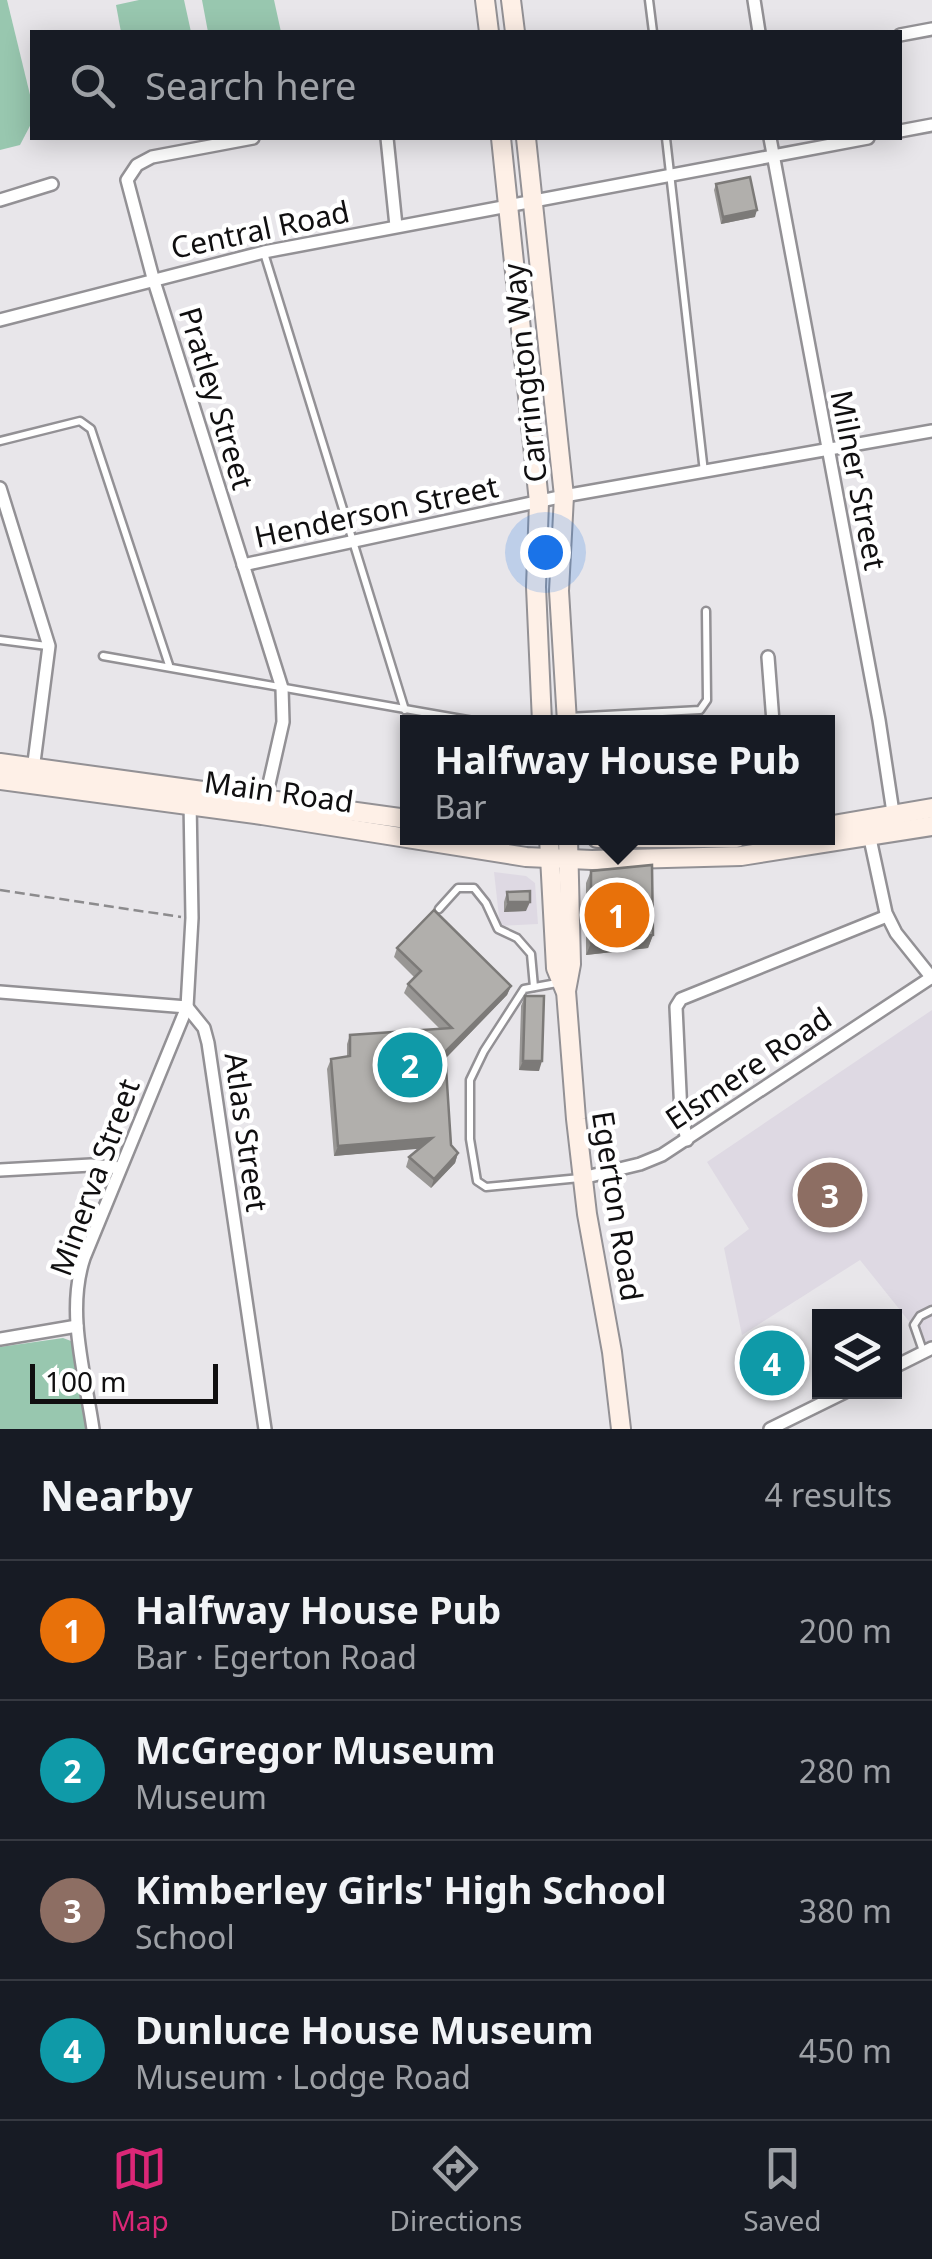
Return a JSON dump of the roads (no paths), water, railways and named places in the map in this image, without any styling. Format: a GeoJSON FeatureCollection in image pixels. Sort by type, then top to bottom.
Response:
{"type":"FeatureCollection","features":[{"type":"Feature","properties":{"kind":"street"},"geometry":{"type":"LineString","coordinates":[[485,0],[489,30]]}},
{"type":"Feature","properties":{"kind":"street"},"geometry":{"type":"LineString","coordinates":[[511,0],[514,30]]}},
{"type":"Feature","properties":{"kind":"street"},"geometry":{"type":"LineString","coordinates":[[754,0],[759,30]]}},
{"type":"Feature","properties":{"kind":"street"},"geometry":{"type":"LineString","coordinates":[[902,35],[932,29]]}},
{"type":"Feature","properties":{"kind":"street"},"geometry":{"type":"LineString","coordinates":[[902,131],[932,125]]}},
{"type":"Feature","properties":{"kind":"street","name":"Pratley Street"},"geometry":{"type":"LineString","coordinates":[[241,140],[152,157],[132,171],[127,180],[282,688],[283,722],[264,808]]}},
{"type":"Feature","properties":{"kind":"street"},"geometry":{"type":"LineString","coordinates":[[388,140],[396,226]]}},
{"type":"Feature","properties":{"kind":"street","name":"Carrington Way"},"geometry":{"type":"LineString","coordinates":[[501,140],[539,502],[536,587],[542,715]]}},
{"type":"Feature","properties":{"kind":"street","name":"Carrington Way"},"geometry":{"type":"LineString","coordinates":[[526,140],[564,496],[559,591],[567,715]]}},
{"type":"Feature","properties":{"kind":"street","name":"Milner Street"},"geometry":{"type":"LineString","coordinates":[[770,140],[880,720],[896,824]]}},
{"type":"Feature","properties":{"kind":"street","name":"Central Road"},"geometry":{"type":"LineString","coordinates":[[0,320],[264,252],[857,140]]}},
{"type":"Feature","properties":{"kind":"street"},"geometry":{"type":"LineString","coordinates":[[0,200],[52,184]]}},
{"type":"Feature","properties":{"kind":"street","name":"Henderson Street"},"geometry":{"type":"LineString","coordinates":[[243,565],[564,496],[932,431]]}},
{"type":"Feature","properties":{"kind":"street"},"geometry":{"type":"LineString","coordinates":[[0,488],[48,646],[32,776]]}},
{"type":"Feature","properties":{"kind":"street"},"geometry":{"type":"LineString","coordinates":[[768,657],[772,715]]}},
{"type":"Feature","properties":{"kind":"street","name":"Main Road"},"geometry":{"type":"LineString","coordinates":[[0,763],[32,776]]}},
{"type":"Feature","properties":{"kind":"street","name":"Main Road"},"geometry":{"type":"LineString","coordinates":[[0,780],[32,776],[190,796],[400,833]]}},
{"type":"Feature","properties":{"kind":"street"},"geometry":{"type":"LineString","coordinates":[[0,992],[186,1008],[192,918],[190,796]]}},
{"type":"Feature","properties":{"kind":"street","name":"Main Road"},"geometry":{"type":"LineString","coordinates":[[264,808],[400,818]]}},
{"type":"Feature","properties":{"kind":"street"},"geometry":{"type":"LineString","coordinates":[[896,824],[932,808]]}},
{"type":"Feature","properties":{"kind":"street"},"geometry":{"type":"LineString","coordinates":[[867,818],[887,916],[932,977]]}},
{"type":"Feature","properties":{"kind":"street"},"geometry":{"type":"LineString","coordinates":[[835,824],[867,818],[932,826]]}},
{"type":"Feature","properties":{"kind":"street","name":"Main Road"},"geometry":{"type":"LineString","coordinates":[[835,840],[870,838],[896,824]]}},
{"type":"Feature","properties":{"kind":"street","name":"Main Road"},"geometry":{"type":"LineString","coordinates":[[462,845],[526,857],[559,858],[700,858],[778,845]]}},
{"type":"Feature","properties":{"kind":"street"},"geometry":{"type":"LineString","coordinates":[[552,845],[559,858]]}},
{"type":"Feature","properties":{"kind":"street"},"geometry":{"type":"LineString","coordinates":[[559,858],[565,845]]}},
{"type":"Feature","properties":{"kind":"street","name":"Egerton Road"},"geometry":{"type":"LineString","coordinates":[[559,858],[572,964],[565,984],[582,1178],[621,1429]]}},
{"type":"Feature","properties":{"kind":"street"},"geometry":{"type":"LineString","coordinates":[[686,1140],[680,1114],[676,1007],[680,999],[887,916]]}},
{"type":"Feature","properties":{"kind":"street","name":"Elsmere Road"},"geometry":{"type":"LineString","coordinates":[[582,1178],[652,1160],[932,977]]}},
{"type":"Feature","properties":{"kind":"street","name":"Minerva Street"},"geometry":{"type":"LineString","coordinates":[[93,1429],[77,1326],[80,1270],[186,1008]]}},
{"type":"Feature","properties":{"kind":"street","name":"Atlas Street"},"geometry":{"type":"LineString","coordinates":[[186,1008],[200,1022],[208,1043],[264,1429]]}},
{"type":"Feature","properties":{"kind":"street"},"geometry":{"type":"LineString","coordinates":[[0,1170],[91,1164],[120,1168]]}},
{"type":"Feature","properties":{"kind":"street"},"geometry":{"type":"LineString","coordinates":[[0,1339],[77,1326]]}},
{"type":"Feature","properties":{"kind":"street"},"geometry":{"type":"LineString","coordinates":[[902,1363],[928,1350]]}},
{"type":"Feature","properties":{"kind":"street"},"geometry":{"type":"LineString","coordinates":[[770,1429],[831,1399]]}},
{"type":"Feature","properties":{"kind":"lane"},"geometry":{"type":"LineString","coordinates":[[650,0],[653,30]]}},
{"type":"Feature","properties":{"kind":"lane"},"geometry":{"type":"LineString","coordinates":[[666,140],[704,472]]}},
{"type":"Feature","properties":{"kind":"lane"},"geometry":{"type":"LineString","coordinates":[[264,252],[405,710]]}},
{"type":"Feature","properties":{"kind":"lane"},"geometry":{"type":"LineString","coordinates":[[0,441],[80,421],[91,429],[169,665]]}},
{"type":"Feature","properties":{"kind":"lane"},"geometry":{"type":"LineString","coordinates":[[634,715],[700,710],[707,700],[706,612]]}},
{"type":"Feature","properties":{"kind":"lane"},"geometry":{"type":"LineString","coordinates":[[0,640],[48,646]]}},
{"type":"Feature","properties":{"kind":"lane"},"geometry":{"type":"LineString","coordinates":[[102,656],[436,715]]}},
{"type":"Feature","properties":{"kind":"lane"},"geometry":{"type":"LineString","coordinates":[[439,908],[458,888],[474,888],[486,902],[498,929],[517,938],[528,950],[534,987]]}},
{"type":"Feature","properties":{"kind":"lane"},"geometry":{"type":"LineString","coordinates":[[565,984],[524,989],[518,995],[470,1080],[470,1139],[477,1181],[494,1188],[582,1178]]}},
{"type":"Feature","properties":{"kind":"lane"},"geometry":{"type":"LineString","coordinates":[[928,1350],[914,1325],[920,1316],[932,1310]]}},
{"type":"Feature","properties":{"kind":"place","name":"Halfway House Pub"},"geometry":{"type":"Point","coordinates":[617,915]}},
{"type":"Feature","properties":{"kind":"place","name":"McGregor Museum"},"geometry":{"type":"Point","coordinates":[410,1065]}},
{"type":"Feature","properties":{"kind":"place","name":"Kimberley Girls' High School"},"geometry":{"type":"Point","coordinates":[830,1195]}},
{"type":"Feature","properties":{"kind":"place","name":"Dunluce House Museum"},"geometry":{"type":"Point","coordinates":[772,1363]}}]}
